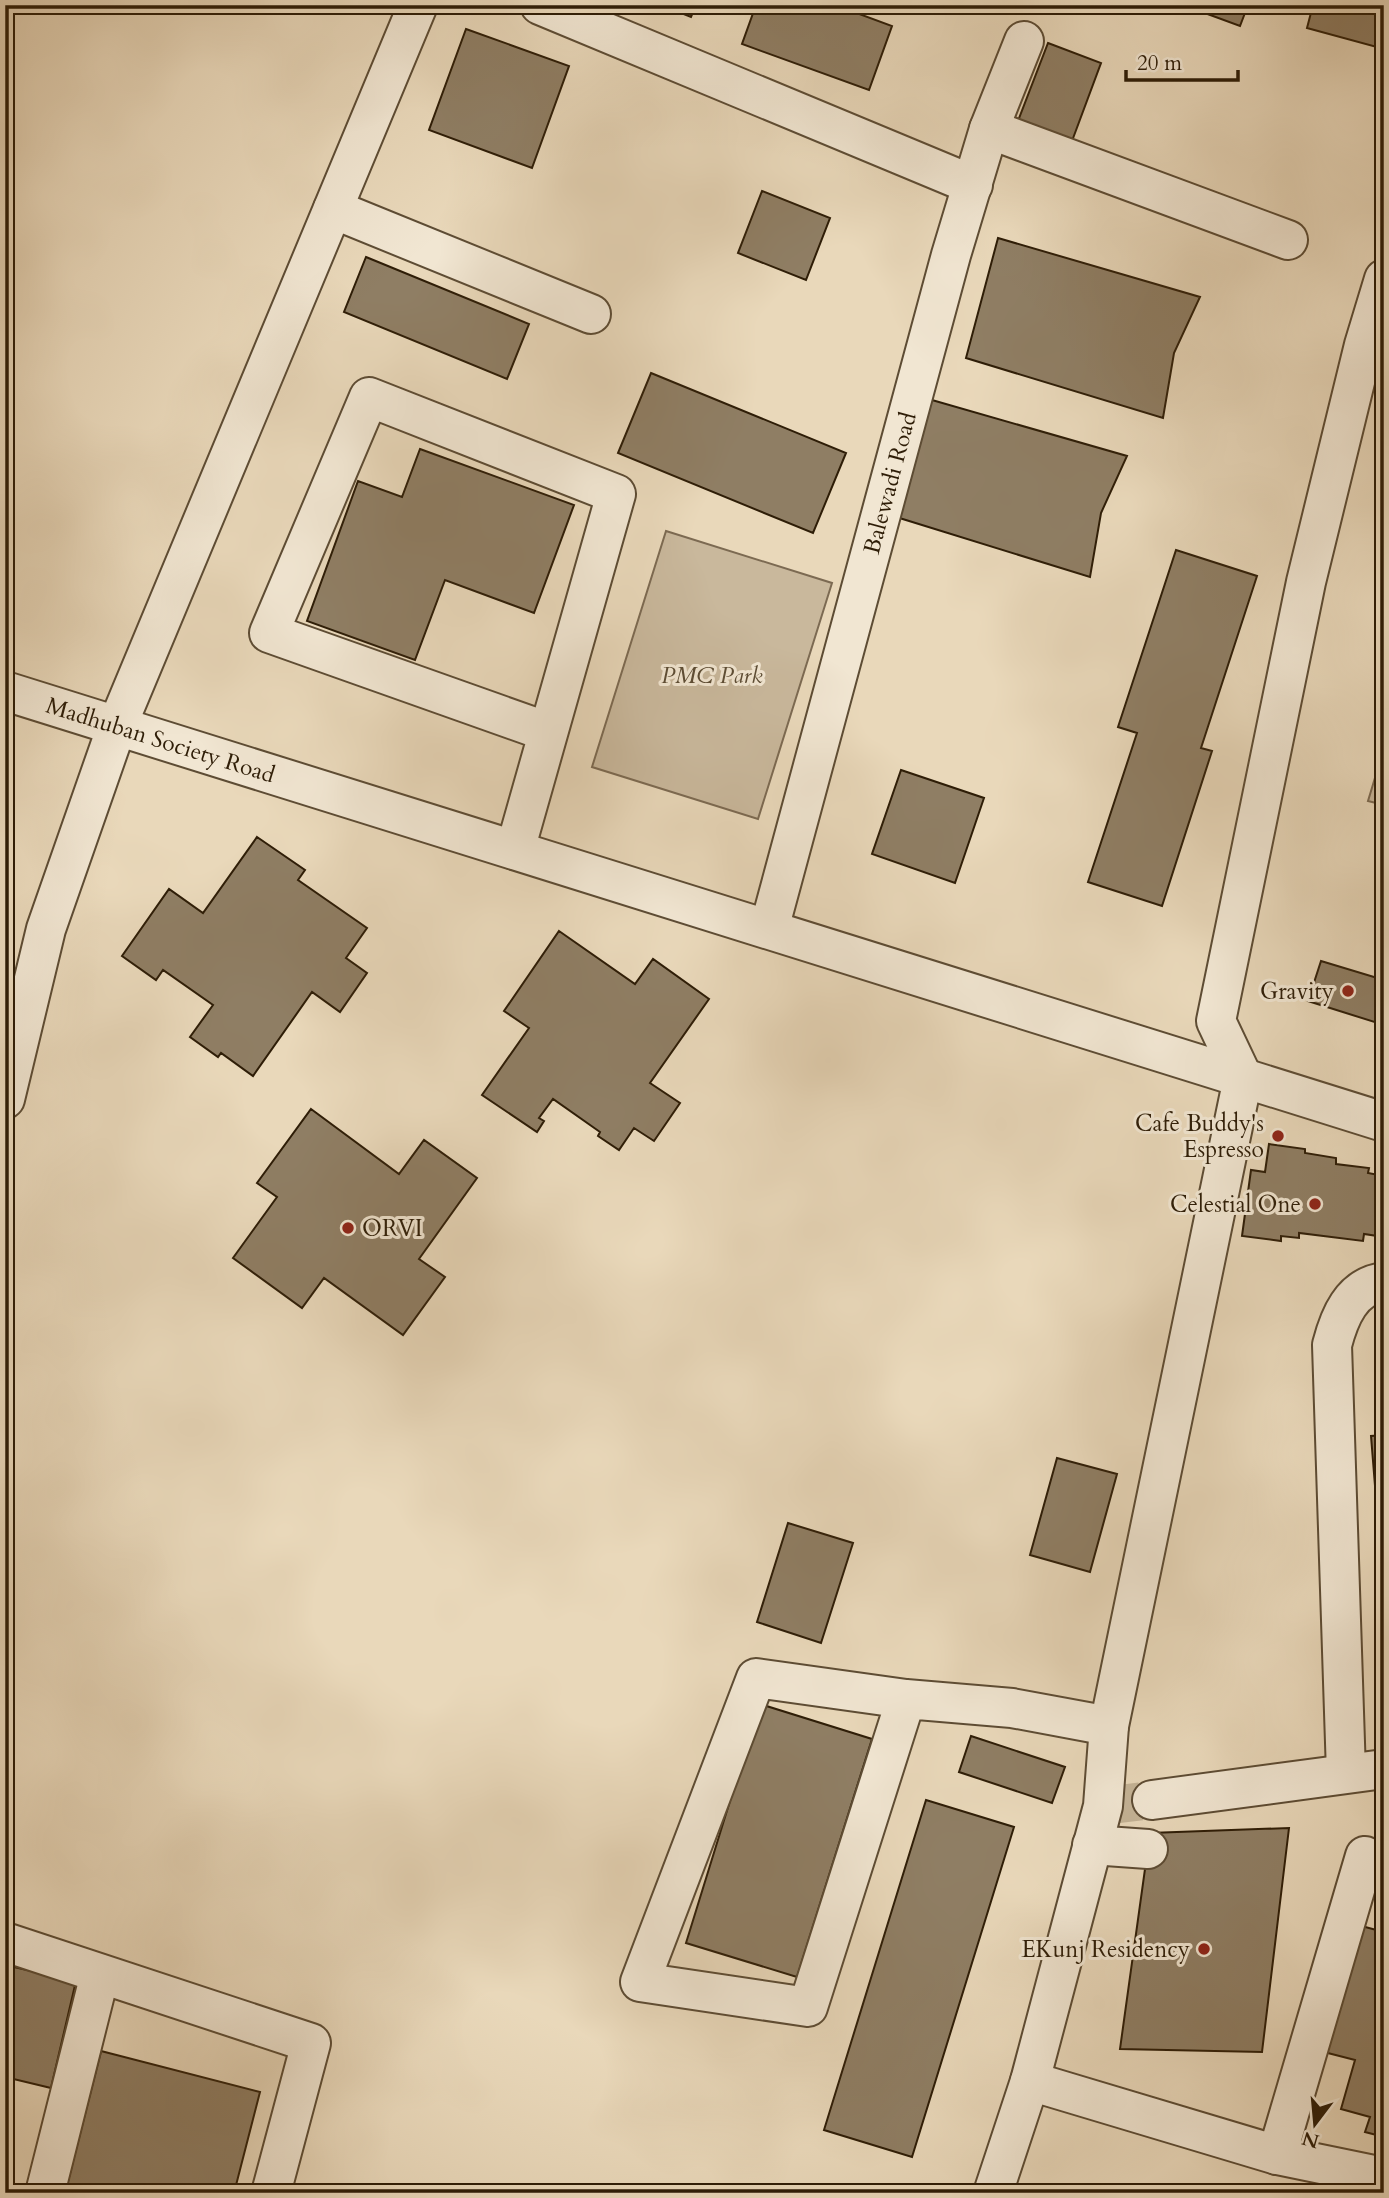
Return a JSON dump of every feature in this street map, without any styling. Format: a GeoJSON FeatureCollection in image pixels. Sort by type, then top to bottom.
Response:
{"type":"FeatureCollection","features":[{"type":"Feature","properties":{"kind":"street"},"geometry":{"type":"LineString","coordinates":[[5,1099],[46,929],[117,726],[418,5]]}},
{"type":"Feature","properties":{"kind":"street"},"geometry":{"type":"LineString","coordinates":[[540,5],[973,186]]}},
{"type":"Feature","properties":{"kind":"street","name":"Balewadi Road"},"geometry":{"type":"LineString","coordinates":[[769,929],[951,255],[989,128],[1024,41]]}},
{"type":"Feature","properties":{"kind":"street"},"geometry":{"type":"LineString","coordinates":[[989,128],[1288,240]]}},
{"type":"Feature","properties":{"kind":"street"},"geometry":{"type":"LineString","coordinates":[[333,209],[591,314]]}},
{"type":"Feature","properties":{"kind":"street"},"geometry":{"type":"LineString","coordinates":[[993,2193],[1030,2081],[1103,1806],[1110,1726],[1243,1078],[1216,1021],[1306,582],[1364,345],[1384,279]]}},
{"type":"Feature","properties":{"kind":"street"},"geometry":{"type":"LineString","coordinates":[[515,850],[616,494],[369,397],[269,633],[548,732]]}},
{"type":"Feature","properties":{"kind":"street","name":"Madhuban Society Road"},"geometry":{"type":"LineString","coordinates":[[5,691],[1384,1122]]}},
{"type":"Feature","properties":{"kind":"street"},"geometry":{"type":"LineString","coordinates":[[1346,1773],[1332,1345],[1346,1304],[1376,1283],[1384,1282]]}},
{"type":"Feature","properties":{"kind":"street"},"geometry":{"type":"LineString","coordinates":[[906,1699],[808,2007],[640,1982],[756,1678],[906,1699],[1012,1708],[1110,1726]]}},
{"type":"Feature","properties":{"kind":"street"},"geometry":{"type":"LineString","coordinates":[[1152,1800],[1384,1769]]}},
{"type":"Feature","properties":{"kind":"street"},"geometry":{"type":"LineString","coordinates":[[1092,1844],[1148,1849]]}},
{"type":"Feature","properties":{"kind":"street"},"geometry":{"type":"LineString","coordinates":[[1277,2155],[1365,1856]]}},
{"type":"Feature","properties":{"kind":"street"},"geometry":{"type":"LineString","coordinates":[[5,1942],[311,2043],[271,2193]]}},
{"type":"Feature","properties":{"kind":"street"},"geometry":{"type":"LineString","coordinates":[[45,2193],[100,1974]]}},
{"type":"Feature","properties":{"kind":"street"},"geometry":{"type":"LineString","coordinates":[[1030,2081],[1277,2155],[1384,2177]]}},
{"type":"Feature","properties":{"kind":"green space","name":"PMC Park"},"geometry":{"type":"Polygon","coordinates":[[[666,531],[832,583],[758,819],[592,767],[666,531]]]}},
{"type":"Feature","properties":{"kind":"green space"},"geometry":{"type":"Polygon","coordinates":[[[1384,748],[1384,805],[1368,801],[1384,748]]]}},
{"type":"Feature","properties":{"kind":"building"},"geometry":{"type":"Polygon","coordinates":[[[661,5],[696,5],[691,17],[661,5]]]}},
{"type":"Feature","properties":{"kind":"building"},"geometry":{"type":"Polygon","coordinates":[[[756,5],[835,5],[892,26],[869,90],[742,44],[756,5]]]}},
{"type":"Feature","properties":{"kind":"building"},"geometry":{"type":"Polygon","coordinates":[[[1183,5],[1248,5],[1240,26],[1183,5]]]}},
{"type":"Feature","properties":{"kind":"building"},"geometry":{"type":"Polygon","coordinates":[[[1313,5],[1384,5],[1384,49],[1307,28],[1313,5]]]}},
{"type":"Feature","properties":{"kind":"building"},"geometry":{"type":"Polygon","coordinates":[[[466,29],[569,66],[532,168],[429,130],[466,29]]]}},
{"type":"Feature","properties":{"kind":"building"},"geometry":{"type":"Polygon","coordinates":[[[1048,43],[1101,63],[1072,141],[1018,121],[1048,43]]]}},
{"type":"Feature","properties":{"kind":"building"},"geometry":{"type":"Polygon","coordinates":[[[762,191],[830,218],[806,280],[738,253],[762,191]]]}},
{"type":"Feature","properties":{"kind":"building"},"geometry":{"type":"Polygon","coordinates":[[[998,238],[1200,297],[1174,353],[1163,418],[966,358],[998,238]]]}},
{"type":"Feature","properties":{"kind":"building"},"geometry":{"type":"Polygon","coordinates":[[[366,257],[529,324],[507,379],[344,312],[366,257]]]}},
{"type":"Feature","properties":{"kind":"building"},"geometry":{"type":"Polygon","coordinates":[[[651,373],[846,453],[813,533],[618,453],[651,373]]]}},
{"type":"Feature","properties":{"kind":"building"},"geometry":{"type":"Polygon","coordinates":[[[925,398],[1127,456],[1101,513],[1090,577],[893,516],[925,398]]]}},
{"type":"Feature","properties":{"kind":"building"},"geometry":{"type":"Polygon","coordinates":[[[420,449],[574,505],[534,613],[445,580],[415,660],[307,621],[358,481],[402,497],[420,449]]]}},
{"type":"Feature","properties":{"kind":"building"},"geometry":{"type":"Polygon","coordinates":[[[1176,550],[1257,576],[1201,748],[1212,751],[1162,906],[1088,882],[1137,733],[1118,727],[1176,550]]]}},
{"type":"Feature","properties":{"kind":"building"},"geometry":{"type":"Polygon","coordinates":[[[901,770],[984,798],[955,883],[872,854],[901,770]]]}},
{"type":"Feature","properties":{"kind":"building"},"geometry":{"type":"Polygon","coordinates":[[[257,837],[305,870],[298,880],[367,928],[346,958],[367,973],[340,1012],[312,992],[253,1076],[221,1053],[218,1057],[190,1037],[213,1005],[163,970],[156,980],[122,956],[169,889],[203,913],[257,837]]]}},
{"type":"Feature","properties":{"kind":"building"},"geometry":{"type":"Polygon","coordinates":[[[559,931],[635,984],[653,959],[709,999],[650,1083],[680,1103],[654,1141],[634,1128],[619,1150],[598,1136],[600,1132],[553,1099],[539,1118],[544,1121],[537,1132],[482,1095],[529,1028],[504,1011],[559,931]]]}},
{"type":"Feature","properties":{"kind":"building","name":"Gravity"},"geometry":{"type":"Polygon","coordinates":[[[1321,961],[1384,980],[1384,1025],[1308,1001],[1321,961]]]}},
{"type":"Feature","properties":{"kind":"building","name":"ORVI"},"geometry":{"type":"Polygon","coordinates":[[[311,1109],[399,1174],[424,1140],[477,1178],[419,1259],[445,1277],[403,1335],[324,1278],[302,1308],[233,1258],[277,1197],[257,1183],[311,1109]]]}},
{"type":"Feature","properties":{"kind":"building","name":"Celestial One"},"geometry":{"type":"Polygon","coordinates":[[[1269,1144],[1305,1149],[1305,1153],[1336,1158],[1336,1164],[1369,1168],[1368,1173],[1384,1176],[1384,1237],[1364,1234],[1363,1241],[1299,1233],[1299,1238],[1281,1236],[1281,1241],[1242,1236],[1251,1170],[1265,1172],[1269,1144]]]}},
{"type":"Feature","properties":{"kind":"building"},"geometry":{"type":"Polygon","coordinates":[[[1384,1435],[1384,1523],[1378,1523],[1371,1436],[1384,1435]]]}},
{"type":"Feature","properties":{"kind":"building"},"geometry":{"type":"Polygon","coordinates":[[[1057,1458],[1117,1474],[1090,1572],[1030,1555],[1057,1458]]]}},
{"type":"Feature","properties":{"kind":"building"},"geometry":{"type":"Polygon","coordinates":[[[788,1523],[853,1543],[821,1643],[757,1622],[788,1523]]]}},
{"type":"Feature","properties":{"kind":"building"},"geometry":{"type":"Polygon","coordinates":[[[760,1704],[872,1739],[797,1977],[686,1943],[760,1704]]]}},
{"type":"Feature","properties":{"kind":"building"},"geometry":{"type":"Polygon","coordinates":[[[971,1736],[1065,1767],[1052,1803],[959,1772],[971,1736]]]}},
{"type":"Feature","properties":{"kind":"building"},"geometry":{"type":"Polygon","coordinates":[[[926,1800],[1014,1827],[912,2157],[824,2130],[926,1800]]]}},
{"type":"Feature","properties":{"kind":"building","name":"EKunj Residency"},"geometry":{"type":"Polygon","coordinates":[[[1289,1828],[1262,2052],[1120,2049],[1150,1833],[1289,1828]]]}},
{"type":"Feature","properties":{"kind":"building"},"geometry":{"type":"Polygon","coordinates":[[[1354,1924],[1384,1932],[1384,2137],[1365,2132],[1370,2117],[1341,2109],[1355,2060],[1320,2051],[1326,2031],[1333,2033],[1354,1958],[1354,1924]]]}},
{"type":"Feature","properties":{"kind":"building"},"geometry":{"type":"Polygon","coordinates":[[[5,1965],[76,1981],[51,2088],[5,2077],[5,1965]]]}},
{"type":"Feature","properties":{"kind":"building"},"geometry":{"type":"Polygon","coordinates":[[[101,2051],[260,2092],[234,2193],[65,2193],[101,2051]]]}},
{"type":"Feature","properties":{"kind":"tunnel"},"geometry":{"type":"LineString","coordinates":[[1103,1806],[1152,1800]]}},
{"type":"Feature","properties":{"kind":"place","name":"Gravity"},"geometry":{"type":"Point","coordinates":[1348,991]}},
{"type":"Feature","properties":{"kind":"place","name":"Cafe Buddy's Espresso"},"geometry":{"type":"Point","coordinates":[1278,1136]}},
{"type":"Feature","properties":{"kind":"place","name":"Celestial One"},"geometry":{"type":"Point","coordinates":[1315,1204]}},
{"type":"Feature","properties":{"kind":"place","name":"ORVI"},"geometry":{"type":"Point","coordinates":[348,1228]}},
{"type":"Feature","properties":{"kind":"place","name":"EKunj Residency"},"geometry":{"type":"Point","coordinates":[1204,1949]}}]}
